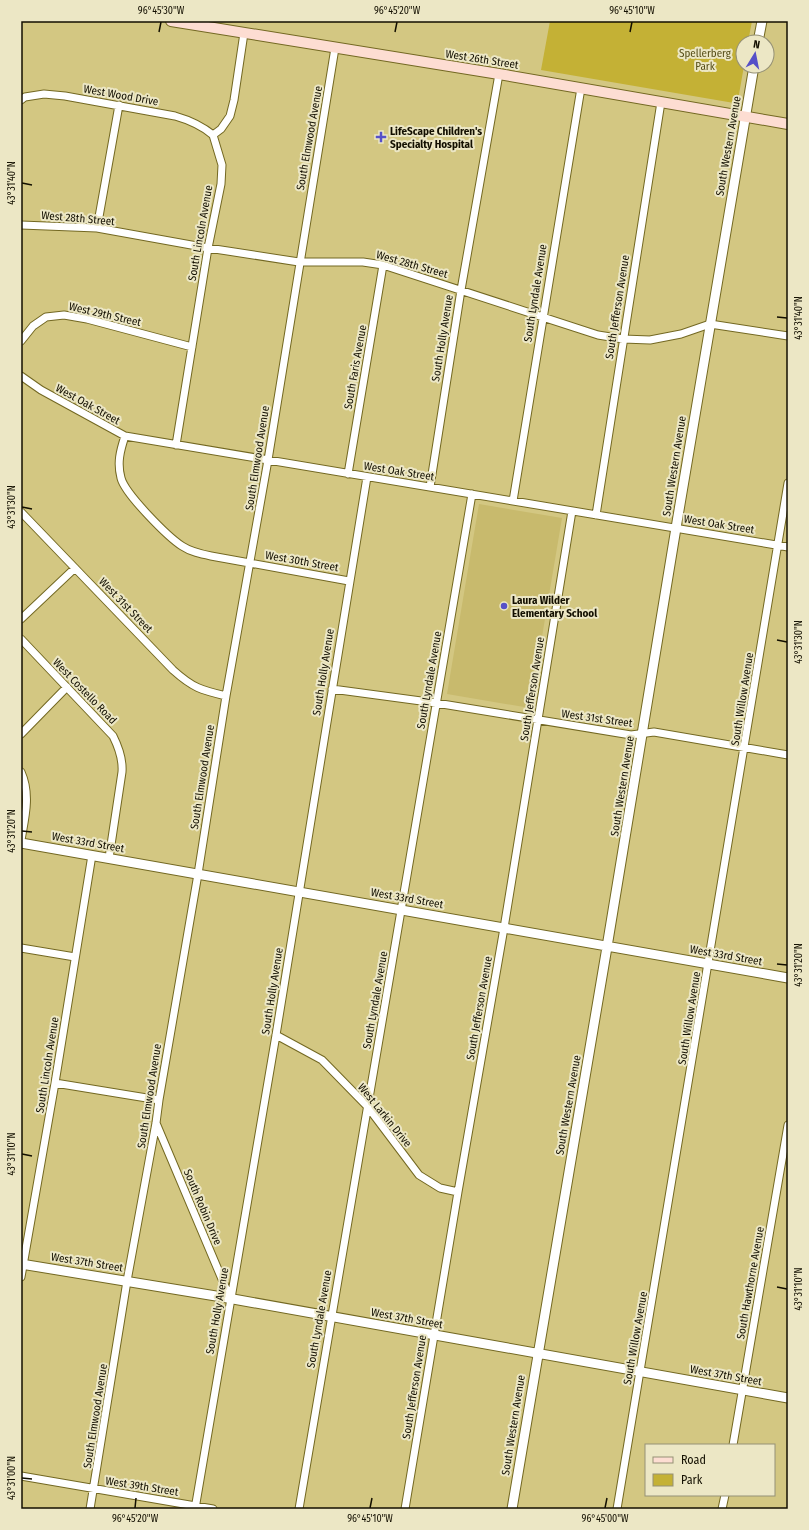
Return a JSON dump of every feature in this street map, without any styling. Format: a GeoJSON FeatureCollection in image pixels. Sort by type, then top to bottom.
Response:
{"type":"FeatureCollection","features":[{"type":"Feature","properties":{"kind":"main road","name":"West 26th Street"},"geometry":{"type":"LineString","coordinates":[[171,21],[499,74],[788,124]]}},
{"type":"Feature","properties":{"kind":"street"},"geometry":{"type":"LineString","coordinates":[[760,34],[762,21]]}},
{"type":"Feature","properties":{"kind":"street"},"geometry":{"type":"LineString","coordinates":[[213,135],[221,129],[230,116],[234,100],[244,33]]}},
{"type":"Feature","properties":{"kind":"street","name":"South Elmwood Avenue"},"geometry":{"type":"LineString","coordinates":[[90,1509],[198,874],[226,696],[268,460],[335,48]]}},
{"type":"Feature","properties":{"kind":"street","name":"South Holly Avenue"},"geometry":{"type":"LineString","coordinates":[[430,487],[461,290],[499,74]]}},
{"type":"Feature","properties":{"kind":"street","name":"South Western Avenue"},"geometry":{"type":"LineString","coordinates":[[512,1509],[753,74]]}},
{"type":"Feature","properties":{"kind":"street","name":"South Lyndale Avenue"},"geometry":{"type":"LineString","coordinates":[[513,501],[542,316],[581,88]]}},
{"type":"Feature","properties":{"kind":"street","name":"West Wood Drive"},"geometry":{"type":"LineString","coordinates":[[21,100],[25,97],[44,94],[119,105],[186,119],[204,128],[213,135]]}},
{"type":"Feature","properties":{"kind":"street","name":"South Jefferson Avenue"},"geometry":{"type":"LineString","coordinates":[[596,515],[661,102]]}},
{"type":"Feature","properties":{"kind":"street"},"geometry":{"type":"LineString","coordinates":[[97,228],[119,105]]}},
{"type":"Feature","properties":{"kind":"street","name":"South Lincoln Avenue"},"geometry":{"type":"LineString","coordinates":[[176,445],[208,248],[221,184],[222,165],[213,135]]}},
{"type":"Feature","properties":{"kind":"street","name":"West 28th Street"},"geometry":{"type":"LineString","coordinates":[[21,225],[97,228],[208,248],[299,262],[363,262],[383,265],[598,335],[623,339],[650,340],[665,338],[710,324],[788,336]]}},
{"type":"Feature","properties":{"kind":"street","name":"South Faris Avenue"},"geometry":{"type":"LineString","coordinates":[[348,474],[383,265]]}},
{"type":"Feature","properties":{"kind":"street","name":"West 29th Street"},"geometry":{"type":"LineString","coordinates":[[21,341],[33,326],[46,317],[64,315],[87,319],[192,347]]}},
{"type":"Feature","properties":{"kind":"street","name":"West Oak Street"},"geometry":{"type":"LineString","coordinates":[[21,376],[41,390],[125,436],[788,547]]}},
{"type":"Feature","properties":{"kind":"street","name":"West 30th Street"},"geometry":{"type":"LineString","coordinates":[[125,436],[119,459],[122,480],[129,494],[173,539],[194,552],[349,581]]}},
{"type":"Feature","properties":{"kind":"street","name":"South Holly Avenue"},"geometry":{"type":"LineString","coordinates":[[195,1507],[276,1035],[367,477]]}},
{"type":"Feature","properties":{"kind":"street","name":"South Willow Avenue"},"geometry":{"type":"LineString","coordinates":[[617,1509],[788,483]]}},
{"type":"Feature","properties":{"kind":"street","name":"South Lyndale Avenue"},"geometry":{"type":"LineString","coordinates":[[299,1509],[472,494]]}},
{"type":"Feature","properties":{"kind":"street","name":"South Jefferson Avenue"},"geometry":{"type":"LineString","coordinates":[[405,1509],[504,928],[572,511]]}},
{"type":"Feature","properties":{"kind":"street","name":"West 31st Street"},"geometry":{"type":"LineString","coordinates":[[21,512],[185,681],[196,688],[226,696]]}},
{"type":"Feature","properties":{"kind":"street"},"geometry":{"type":"LineString","coordinates":[[21,619],[75,568]]}},
{"type":"Feature","properties":{"kind":"street","name":"West Costello Road"},"geometry":{"type":"LineString","coordinates":[[21,639],[113,736],[118,747],[123,761],[109,858]]}},
{"type":"Feature","properties":{"kind":"street"},"geometry":{"type":"LineString","coordinates":[[21,734],[67,687]]}},
{"type":"Feature","properties":{"kind":"street","name":"West 31st Street"},"geometry":{"type":"LineString","coordinates":[[332,688],[436,703],[631,735],[654,732],[788,755]]}},
{"type":"Feature","properties":{"kind":"street"},"geometry":{"type":"LineString","coordinates":[[21,772],[26,791],[27,806],[21,840]]}},
{"type":"Feature","properties":{"kind":"street","name":"West 33rd Street"},"geometry":{"type":"LineString","coordinates":[[21,843],[788,978]]}},
{"type":"Feature","properties":{"kind":"street","name":"South Lincoln Avenue"},"geometry":{"type":"LineString","coordinates":[[21,1277],[22,1264],[55,1083],[92,855]]}},
{"type":"Feature","properties":{"kind":"street"},"geometry":{"type":"LineString","coordinates":[[21,948],[75,957]]}},
{"type":"Feature","properties":{"kind":"street","name":"West Larkin Drive"},"geometry":{"type":"LineString","coordinates":[[276,1035],[322,1060],[367,1106],[420,1175],[440,1188],[458,1192]]}},
{"type":"Feature","properties":{"kind":"street"},"geometry":{"type":"LineString","coordinates":[[55,1083],[159,1100]]}},
{"type":"Feature","properties":{"kind":"street","name":"South Robin Drive"},"geometry":{"type":"LineString","coordinates":[[156,1123],[230,1299]]}},
{"type":"Feature","properties":{"kind":"street","name":"South Hawthorne Avenue"},"geometry":{"type":"LineString","coordinates":[[733,1444],[788,1125]]}},
{"type":"Feature","properties":{"kind":"street","name":"West 37th Street"},"geometry":{"type":"LineString","coordinates":[[22,1264],[331,1316],[434,1336],[788,1398]]}},
{"type":"Feature","properties":{"kind":"street","name":"West 39th Street"},"geometry":{"type":"LineString","coordinates":[[21,1476],[213,1509]]}},
{"type":"Feature","properties":{"kind":"street"},"geometry":{"type":"LineString","coordinates":[[722,1509],[725,1496]]}},
{"type":"Feature","properties":{"kind":"shaded area","name":"Laura Wilder Elementary School"},"geometry":{"type":"Polygon","coordinates":[[[479,504],[562,518],[530,708],[447,694],[479,504]]]}},
{"type":"Feature","properties":{"kind":"green space","name":"Spellerberg Park"},"geometry":{"type":"Polygon","coordinates":[[[550,21],[752,21],[750,34],[735,34],[735,74],[743,74],[738,100],[734,103],[541,70],[550,21]]]}},
{"type":"Feature","properties":{"kind":"place","name":"LifeScape Children's Specialty Hospital"},"geometry":{"type":"Point","coordinates":[381,137]}},
{"type":"Feature","properties":{"kind":"place","name":"Laura Wilder Elementary School"},"geometry":{"type":"Point","coordinates":[504,606]}}]}
